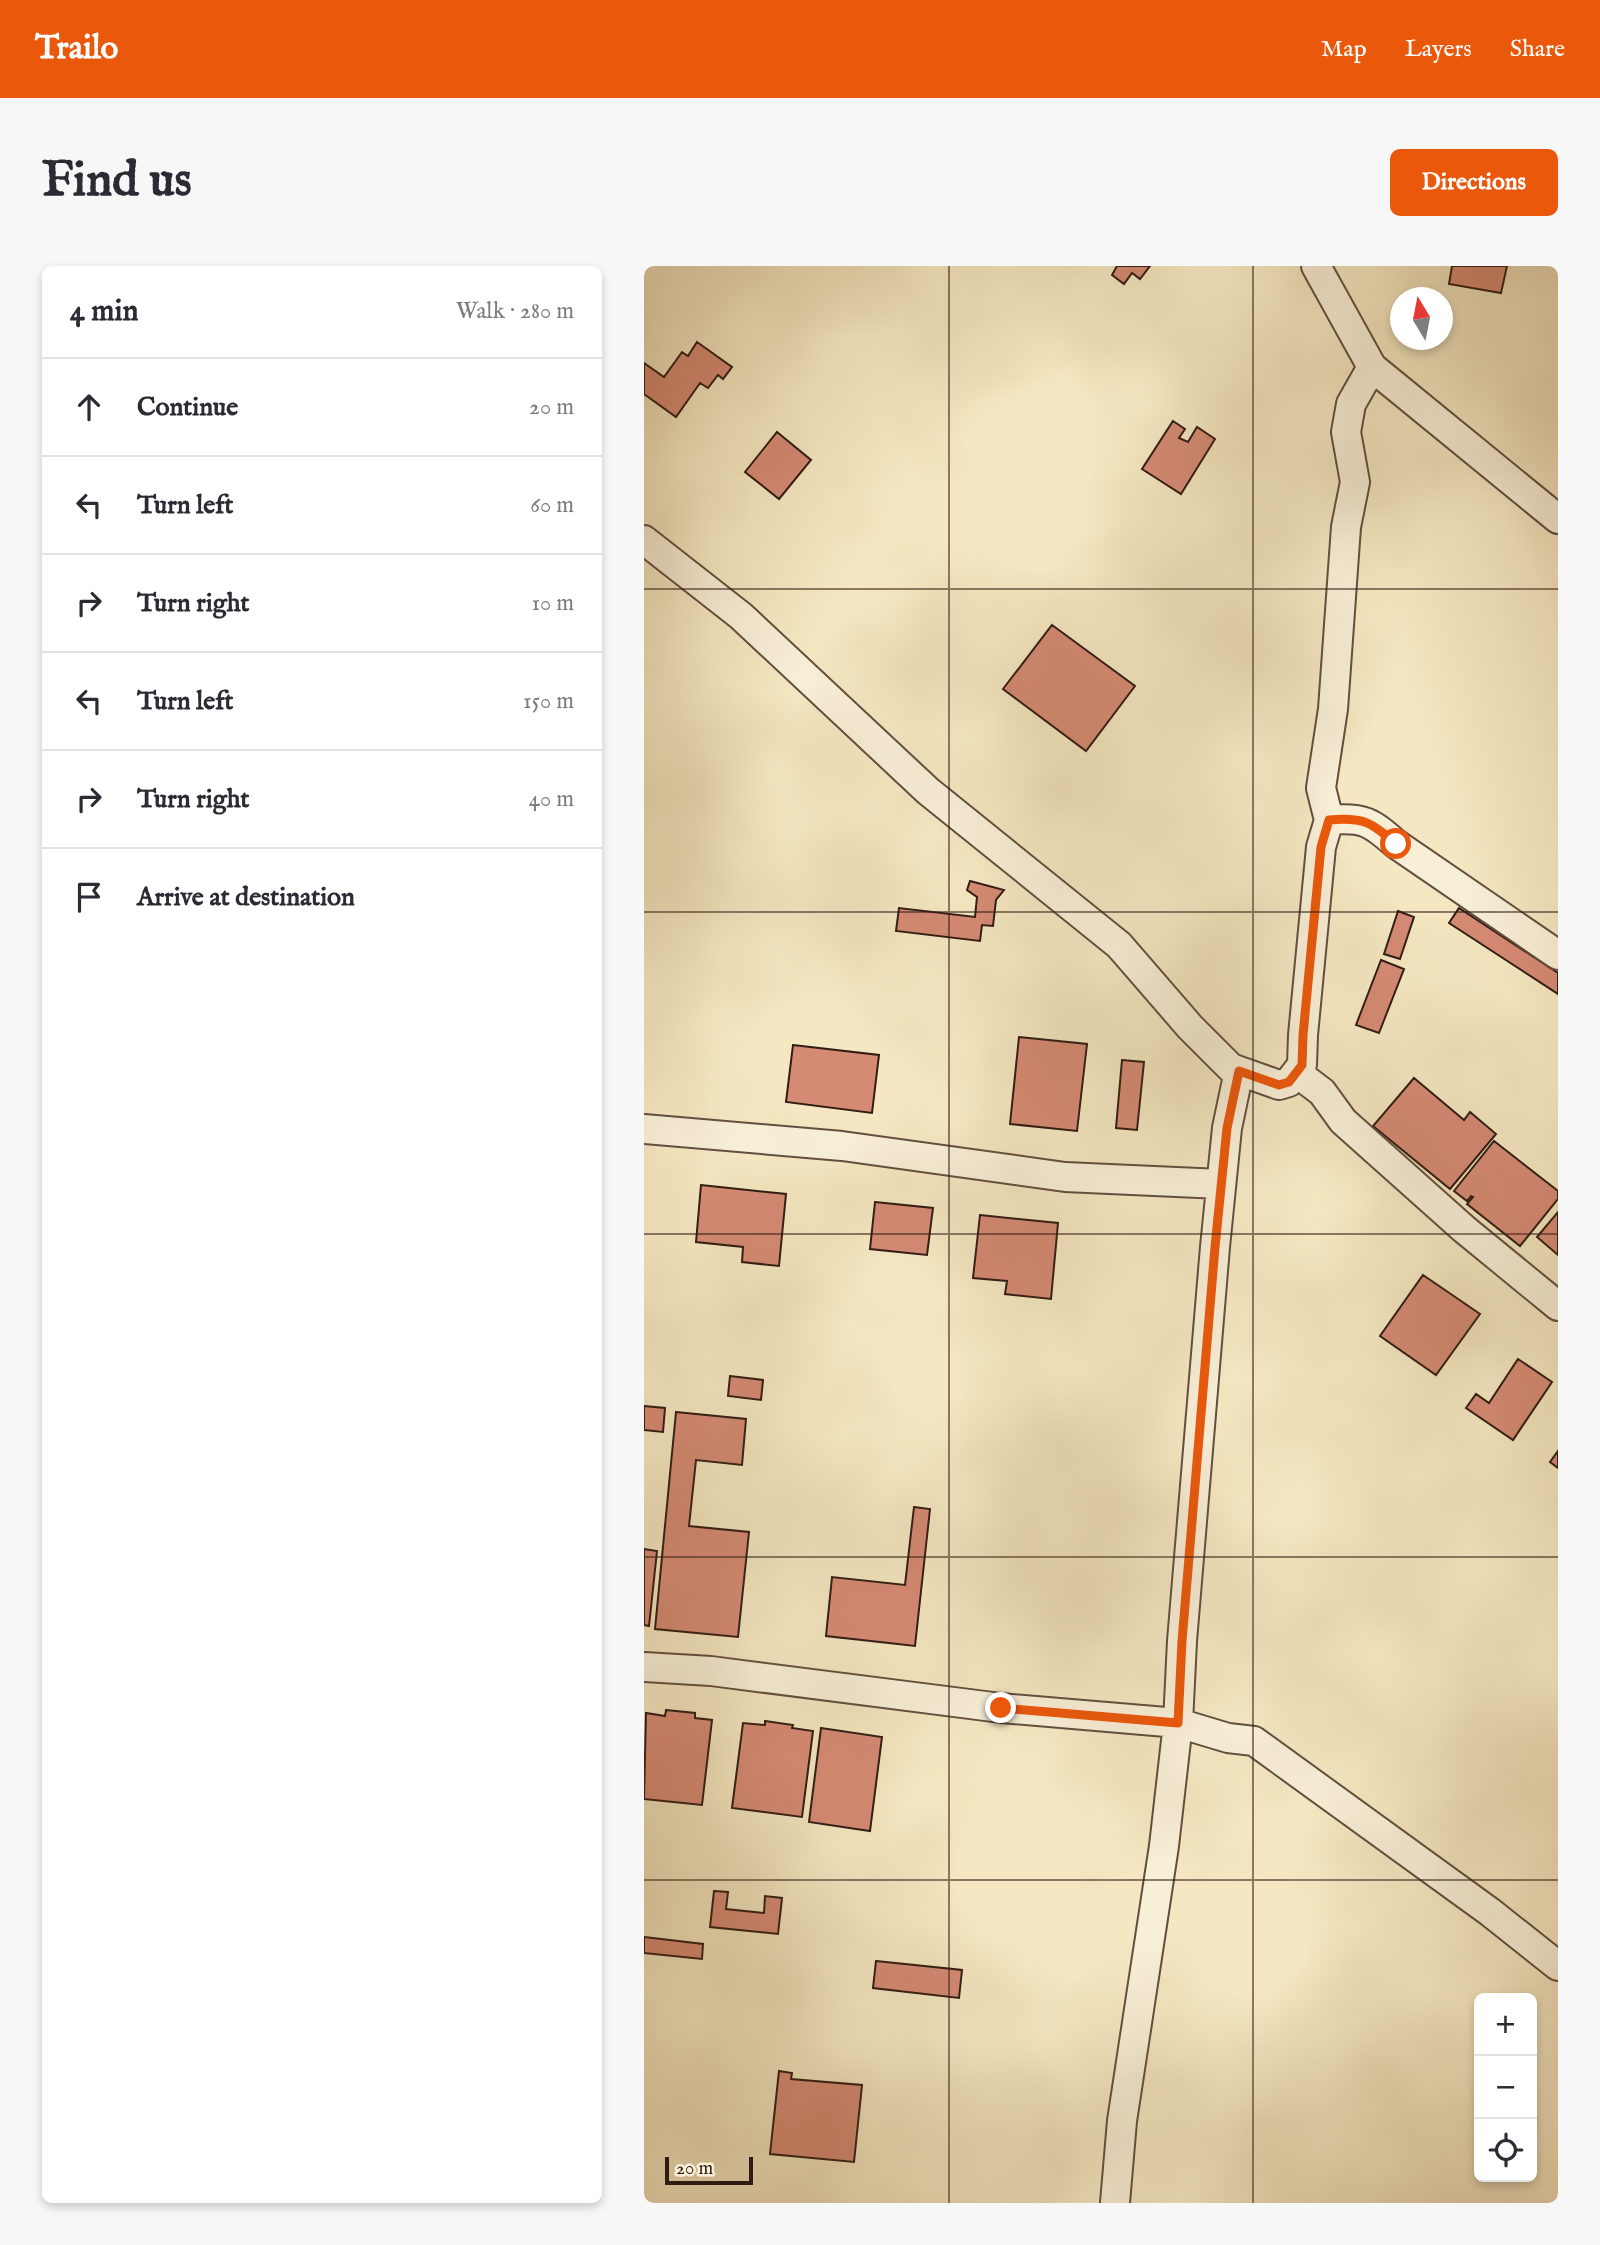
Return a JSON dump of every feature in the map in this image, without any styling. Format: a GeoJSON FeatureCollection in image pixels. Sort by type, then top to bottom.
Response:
{"type":"FeatureCollection","features":[{"type":"Feature","properties":{"kind":"street"},"geometry":{"type":"LineString","coordinates":[[1316,266],[1372,367],[1558,519]]}},
{"type":"Feature","properties":{"kind":"street"},"geometry":{"type":"LineString","coordinates":[[644,540],[741,616],[928,791],[1119,945],[1190,1027],[1231,1068],[1279,1085],[1289,1082],[1302,1065],[1321,847],[1329,820],[1321,788],[1334,709],[1346,527],[1355,482],[1346,432],[1351,404],[1372,367]]}},
{"type":"Feature","properties":{"kind":"street"},"geometry":{"type":"LineString","coordinates":[[1329,820],[1363,820],[1380,830],[1396,844],[1558,955]]}},
{"type":"Feature","properties":{"kind":"street"},"geometry":{"type":"LineString","coordinates":[[1115,2203],[1122,2121],[1162,1858],[1178,1723],[1182,1641],[1221,1184],[1227,1128],[1239,1071]]}},
{"type":"Feature","properties":{"kind":"street"},"geometry":{"type":"LineString","coordinates":[[1297,1073],[1322,1092],[1343,1121],[1454,1220],[1558,1306]]}},
{"type":"Feature","properties":{"kind":"street"},"geometry":{"type":"LineString","coordinates":[[644,1129],[842,1146],[1065,1177],[1221,1184]]}},
{"type":"Feature","properties":{"kind":"street"},"geometry":{"type":"LineString","coordinates":[[644,1667],[711,1671],[1001,1708],[1178,1723],[1228,1738],[1254,1741],[1490,1912],[1558,1966]]}},
{"type":"Feature","properties":{"kind":"building"},"geometry":{"type":"Polygon","coordinates":[[[1117,266],[1150,266],[1140,279],[1132,273],[1124,284],[1112,275],[1117,266]]]}},
{"type":"Feature","properties":{"kind":"building"},"geometry":{"type":"Polygon","coordinates":[[[1452,266],[1507,266],[1501,293],[1449,284],[1452,266]]]}},
{"type":"Feature","properties":{"kind":"building"},"geometry":{"type":"Polygon","coordinates":[[[697,342],[732,367],[723,379],[718,375],[708,388],[700,383],[676,417],[644,394],[644,363],[664,377],[682,352],[688,356],[697,342]]]}},
{"type":"Feature","properties":{"kind":"building"},"geometry":{"type":"Polygon","coordinates":[[[1173,421],[1185,429],[1179,438],[1188,442],[1197,427],[1215,439],[1181,494],[1142,469],[1173,421]]]}},
{"type":"Feature","properties":{"kind":"building"},"geometry":{"type":"Polygon","coordinates":[[[777,432],[811,460],[779,499],[745,472],[777,432]]]}},
{"type":"Feature","properties":{"kind":"building"},"geometry":{"type":"Polygon","coordinates":[[[1052,625],[1135,686],[1086,751],[1003,689],[1052,625]]]}},
{"type":"Feature","properties":{"kind":"building"},"geometry":{"type":"Polygon","coordinates":[[[970,881],[1004,890],[996,900],[993,926],[982,925],[980,941],[896,931],[899,908],[975,917],[977,897],[967,890],[970,881]]]}},
{"type":"Feature","properties":{"kind":"building"},"geometry":{"type":"Polygon","coordinates":[[[1459,908],[1558,973],[1558,994],[1449,923],[1459,908]]]}},
{"type":"Feature","properties":{"kind":"building"},"geometry":{"type":"Polygon","coordinates":[[[1398,911],[1414,917],[1400,959],[1384,954],[1398,911]]]}},
{"type":"Feature","properties":{"kind":"building"},"geometry":{"type":"Polygon","coordinates":[[[1381,960],[1404,969],[1379,1033],[1356,1025],[1381,960]]]}},
{"type":"Feature","properties":{"kind":"building"},"geometry":{"type":"Polygon","coordinates":[[[1019,1037],[1087,1044],[1077,1131],[1010,1124],[1019,1037]]]}},
{"type":"Feature","properties":{"kind":"building"},"geometry":{"type":"Polygon","coordinates":[[[793,1045],[879,1055],[872,1113],[786,1102],[793,1045]]]}},
{"type":"Feature","properties":{"kind":"building"},"geometry":{"type":"Polygon","coordinates":[[[1122,1060],[1144,1062],[1137,1130],[1116,1128],[1122,1060]]]}},
{"type":"Feature","properties":{"kind":"building"},"geometry":{"type":"Polygon","coordinates":[[[1414,1078],[1464,1120],[1470,1112],[1496,1134],[1450,1189],[1373,1126],[1414,1078]]]}},
{"type":"Feature","properties":{"kind":"building"},"geometry":{"type":"Polygon","coordinates":[[[1494,1141],[1558,1191],[1558,1199],[1520,1246],[1467,1204],[1473,1197],[1467,1201],[1454,1191],[1494,1141]]]}},
{"type":"Feature","properties":{"kind":"building"},"geometry":{"type":"Polygon","coordinates":[[[701,1185],[786,1194],[779,1266],[742,1262],[743,1247],[696,1242],[701,1185]]]}},
{"type":"Feature","properties":{"kind":"building"},"geometry":{"type":"Polygon","coordinates":[[[875,1202],[933,1208],[927,1255],[870,1249],[875,1202]]]}},
{"type":"Feature","properties":{"kind":"building"},"geometry":{"type":"Polygon","coordinates":[[[1558,1212],[1558,1255],[1537,1237],[1558,1212]]]}},
{"type":"Feature","properties":{"kind":"building"},"geometry":{"type":"Polygon","coordinates":[[[980,1215],[1058,1223],[1051,1299],[1005,1294],[1007,1281],[973,1278],[980,1215]]]}},
{"type":"Feature","properties":{"kind":"building"},"geometry":{"type":"Polygon","coordinates":[[[1423,1275],[1480,1314],[1436,1375],[1380,1336],[1423,1275]]]}},
{"type":"Feature","properties":{"kind":"building"},"geometry":{"type":"Polygon","coordinates":[[[1518,1359],[1552,1382],[1513,1440],[1466,1408],[1476,1394],[1489,1403],[1518,1359]]]}},
{"type":"Feature","properties":{"kind":"building"},"geometry":{"type":"Polygon","coordinates":[[[730,1376],[763,1380],[761,1400],[728,1396],[730,1376]]]}},
{"type":"Feature","properties":{"kind":"building"},"geometry":{"type":"Polygon","coordinates":[[[644,1406],[665,1408],[663,1432],[644,1430],[644,1406]]]}},
{"type":"Feature","properties":{"kind":"building"},"geometry":{"type":"Polygon","coordinates":[[[676,1412],[746,1419],[742,1465],[696,1460],[689,1526],[749,1532],[738,1637],[655,1629],[676,1412]]]}},
{"type":"Feature","properties":{"kind":"building"},"geometry":{"type":"Polygon","coordinates":[[[1558,1451],[1558,1468],[1550,1462],[1558,1451]]]}},
{"type":"Feature","properties":{"kind":"building"},"geometry":{"type":"Polygon","coordinates":[[[914,1507],[930,1509],[915,1646],[826,1636],[832,1577],[905,1585],[914,1507]]]}},
{"type":"Feature","properties":{"kind":"building"},"geometry":{"type":"Polygon","coordinates":[[[644,1549],[657,1551],[649,1626],[644,1625],[644,1549]]]}},
{"type":"Feature","properties":{"kind":"building"},"geometry":{"type":"Polygon","coordinates":[[[666,1710],[695,1713],[695,1718],[712,1720],[702,1805],[644,1799],[646,1713],[665,1716],[666,1710]]]}},
{"type":"Feature","properties":{"kind":"building"},"geometry":{"type":"Polygon","coordinates":[[[765,1721],[813,1731],[802,1817],[732,1808],[743,1723],[765,1725],[765,1721]]]}},
{"type":"Feature","properties":{"kind":"building"},"geometry":{"type":"Polygon","coordinates":[[[821,1728],[882,1737],[870,1831],[809,1822],[821,1728]]]}},
{"type":"Feature","properties":{"kind":"building"},"geometry":{"type":"Polygon","coordinates":[[[714,1891],[728,1892],[726,1909],[764,1913],[765,1896],[782,1898],[778,1934],[710,1927],[714,1891]]]}},
{"type":"Feature","properties":{"kind":"building"},"geometry":{"type":"Polygon","coordinates":[[[644,1937],[703,1944],[702,1959],[644,1953],[644,1937]]]}},
{"type":"Feature","properties":{"kind":"building"},"geometry":{"type":"Polygon","coordinates":[[[876,1961],[962,1970],[959,1998],[873,1988],[876,1961]]]}},
{"type":"Feature","properties":{"kind":"building"},"geometry":{"type":"Polygon","coordinates":[[[779,2071],[792,2073],[791,2079],[862,2085],[854,2162],[770,2154],[779,2071]]]}},
{"type":"Feature","properties":{"kind":"route"},"geometry":{"type":"LineString","coordinates":[[1001,1708],[1178,1723],[1182,1641],[1215,1247],[1227,1128],[1239,1071],[1279,1085],[1289,1082],[1302,1065],[1321,847],[1329,820],[1363,820],[1396,844]]}}]}
